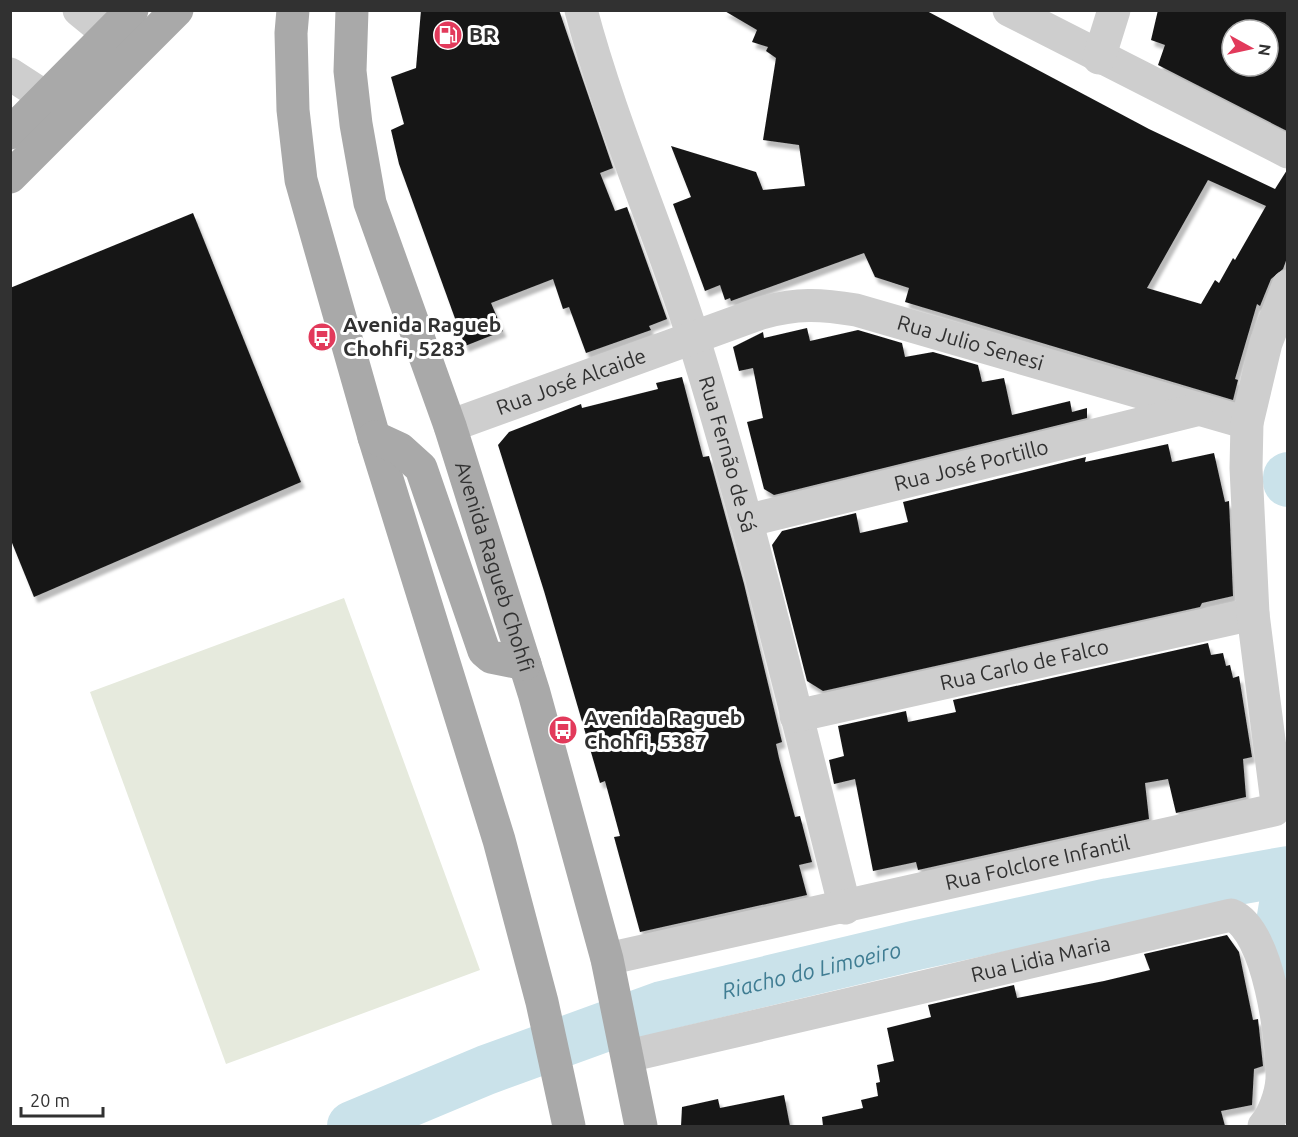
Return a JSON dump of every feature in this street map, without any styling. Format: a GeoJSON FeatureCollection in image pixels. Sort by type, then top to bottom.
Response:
{"type":"FeatureCollection","features":[{"type":"Feature","properties":{"kind":"main road"},"geometry":{"type":"LineString","coordinates":[[10,133],[46,98],[125,30],[177,10]]}},
{"type":"Feature","properties":{"kind":"main road"},"geometry":{"type":"LineString","coordinates":[[294,10],[291,33],[293,110],[302,180],[374,437],[499,840],[542,1002],[567,1119]]}},
{"type":"Feature","properties":{"kind":"main road","name":"Avenida Ragueb Chohfi"},"geometry":{"type":"LineString","coordinates":[[352,10],[350,71],[356,124],[370,203],[450,426],[525,664],[609,971],[627,1049],[641,1126]]}},
{"type":"Feature","properties":{"kind":"main road"},"geometry":{"type":"LineString","coordinates":[[10,177],[125,30]]}},
{"type":"Feature","properties":{"kind":"main road"},"geometry":{"type":"LineString","coordinates":[[374,437],[400,450],[421,468],[484,651],[491,657],[525,664]]}},
{"type":"Feature","properties":{"kind":"street","name":"Rua Fernão de Sá"},"geometry":{"type":"LineString","coordinates":[[581,10],[595,64],[693,339],[746,521],[845,908]]}},
{"type":"Feature","properties":{"kind":"street"},"geometry":{"type":"LineString","coordinates":[[1009,10],[1099,58],[1287,152]]}},
{"type":"Feature","properties":{"kind":"street"},"geometry":{"type":"LineString","coordinates":[[1099,58],[1114,10]]}},
{"type":"Feature","properties":{"kind":"street"},"geometry":{"type":"LineString","coordinates":[[80,11],[104,19],[125,30]]}},
{"type":"Feature","properties":{"kind":"street"},"geometry":{"type":"LineString","coordinates":[[10,74],[46,98]]}},
{"type":"Feature","properties":{"kind":"street","name":"Rua Folclore Infantil"},"geometry":{"type":"LineString","coordinates":[[609,971],[845,908],[1272,812],[1277,803],[1253,614],[1246,468],[1247,423],[1266,343],[1287,286]]}},
{"type":"Feature","properties":{"kind":"street","name":"Rua Julio Senesi"},"geometry":{"type":"LineString","coordinates":[[693,339],[791,305],[823,304],[856,310],[1247,423]]}},
{"type":"Feature","properties":{"kind":"street","name":"Rua José Alcaide"},"geometry":{"type":"LineString","coordinates":[[450,426],[693,339]]}},
{"type":"Feature","properties":{"kind":"street","name":"Rua José Portillo"},"geometry":{"type":"LineString","coordinates":[[746,521],[1197,410]]}},
{"type":"Feature","properties":{"kind":"street","name":"Rua Carlo de Falco"},"geometry":{"type":"LineString","coordinates":[[796,716],[1253,614]]}},
{"type":"Feature","properties":{"kind":"street","name":"Rua Lidia Maria"},"geometry":{"type":"LineString","coordinates":[[627,1049],[1231,915],[1241,919],[1250,931],[1261,954],[1279,1038],[1282,1080],[1277,1101],[1264,1126]]}},
{"type":"Feature","properties":{"kind":"shaded area"},"geometry":{"type":"Polygon","coordinates":[[[344,598],[480,970],[226,1064],[90,692],[344,598]]]}},
{"type":"Feature","properties":{"kind":"building"},"geometry":{"type":"Polygon","coordinates":[[[421,10],[559,10],[613,168],[600,173],[615,211],[627,207],[667,319],[649,326],[651,330],[586,353],[569,307],[563,309],[553,279],[491,303],[503,331],[465,346],[399,164],[391,130],[404,124],[391,77],[416,68],[421,10]]]}},
{"type":"Feature","properties":{"kind":"building"},"geometry":{"type":"Polygon","coordinates":[[[723,10],[925,10],[1149,129],[1275,189],[1287,170],[1287,258],[1283,269],[1271,279],[1260,306],[1257,304],[1235,379],[1238,380],[1233,400],[905,302],[909,288],[875,277],[864,253],[731,301],[730,298],[725,300],[720,285],[705,291],[673,204],[691,197],[671,146],[756,172],[763,190],[805,186],[799,145],[763,140],[776,58],[766,51],[768,47],[752,42],[757,30],[723,10]],[[1208,180],[1147,288],[1201,304],[1215,280],[1219,283],[1233,258],[1235,260],[1266,206],[1208,180]]]}},
{"type":"Feature","properties":{"kind":"building"},"geometry":{"type":"Polygon","coordinates":[[[1158,10],[1287,10],[1287,131],[1158,65],[1165,45],[1151,40],[1158,10]]]}},
{"type":"Feature","properties":{"kind":"building"},"geometry":{"type":"Polygon","coordinates":[[[193,213],[301,482],[34,597],[10,538],[10,288],[193,213]]]}},
{"type":"Feature","properties":{"kind":"building"},"geometry":{"type":"Polygon","coordinates":[[[807,328],[810,341],[858,330],[902,343],[905,357],[933,352],[978,365],[982,382],[1004,378],[1012,415],[1070,401],[1072,412],[1087,408],[1087,418],[774,495],[764,489],[747,422],[763,418],[753,368],[739,371],[733,347],[763,332],[764,338],[807,328]]]}},
{"type":"Feature","properties":{"kind":"building"},"geometry":{"type":"Polygon","coordinates":[[[682,377],[703,457],[709,456],[744,584],[782,742],[776,744],[779,758],[795,817],[800,816],[812,862],[799,865],[807,895],[640,932],[614,837],[620,836],[605,781],[600,783],[544,591],[498,445],[509,432],[581,404],[582,408],[658,389],[656,383],[682,377]]]}},
{"type":"Feature","properties":{"kind":"building"},"geometry":{"type":"Polygon","coordinates":[[[1168,444],[1172,462],[1214,453],[1225,502],[1229,501],[1233,596],[1202,603],[1200,607],[823,691],[807,681],[772,545],[782,531],[856,513],[860,533],[908,522],[903,502],[1086,457],[1085,462],[1168,444]]]}},
{"type":"Feature","properties":{"kind":"building"},"geometry":{"type":"Polygon","coordinates":[[[1208,643],[1211,655],[1223,653],[1226,666],[1230,665],[1233,678],[1239,676],[1252,757],[1243,759],[1246,797],[1176,813],[1168,779],[1145,783],[1149,819],[918,870],[916,862],[873,871],[855,779],[834,784],[829,760],[844,756],[838,726],[906,711],[908,722],[956,712],[953,700],[1208,643]]]}},
{"type":"Feature","properties":{"kind":"building"},"geometry":{"type":"Polygon","coordinates":[[[1227,935],[1239,952],[1253,1020],[1258,1019],[1263,1066],[1254,1069],[1252,1105],[1221,1111],[1225,1126],[823,1126],[822,1117],[863,1108],[861,1100],[878,1096],[876,1083],[880,1082],[877,1065],[894,1061],[887,1028],[931,1017],[928,1005],[1014,985],[1017,998],[1104,981],[1150,970],[1144,954],[1227,935]]]}},
{"type":"Feature","properties":{"kind":"building"},"geometry":{"type":"Polygon","coordinates":[[[784,1095],[790,1126],[681,1126],[682,1107],[718,1099],[720,1108],[784,1095]]]}},
{"type":"Feature","properties":{"kind":"waterway"},"geometry":{"type":"LineString","coordinates":[[1288,477],[1288,482]]}},
{"type":"Feature","properties":{"kind":"waterway","name":"Riacho do Limoeiro"},"geometry":{"type":"LineString","coordinates":[[352,1126],[486,1070],[662,1006],[917,945],[1109,903],[1288,871]]}},
{"type":"Feature","properties":{"kind":"waterway"},"geometry":{"type":"LineString","coordinates":[[1288,880],[1275,959],[1288,976]]}},
{"type":"Feature","properties":{"kind":"place","name":"BR"},"geometry":{"type":"Point","coordinates":[448,35]}},
{"type":"Feature","properties":{"kind":"place","name":"Avenida Ragueb Chohfi, 5283"},"geometry":{"type":"Point","coordinates":[322,337]}},
{"type":"Feature","properties":{"kind":"place","name":"Avenida Ragueb Chohfi, 5387"},"geometry":{"type":"Point","coordinates":[563,730]}}]}
